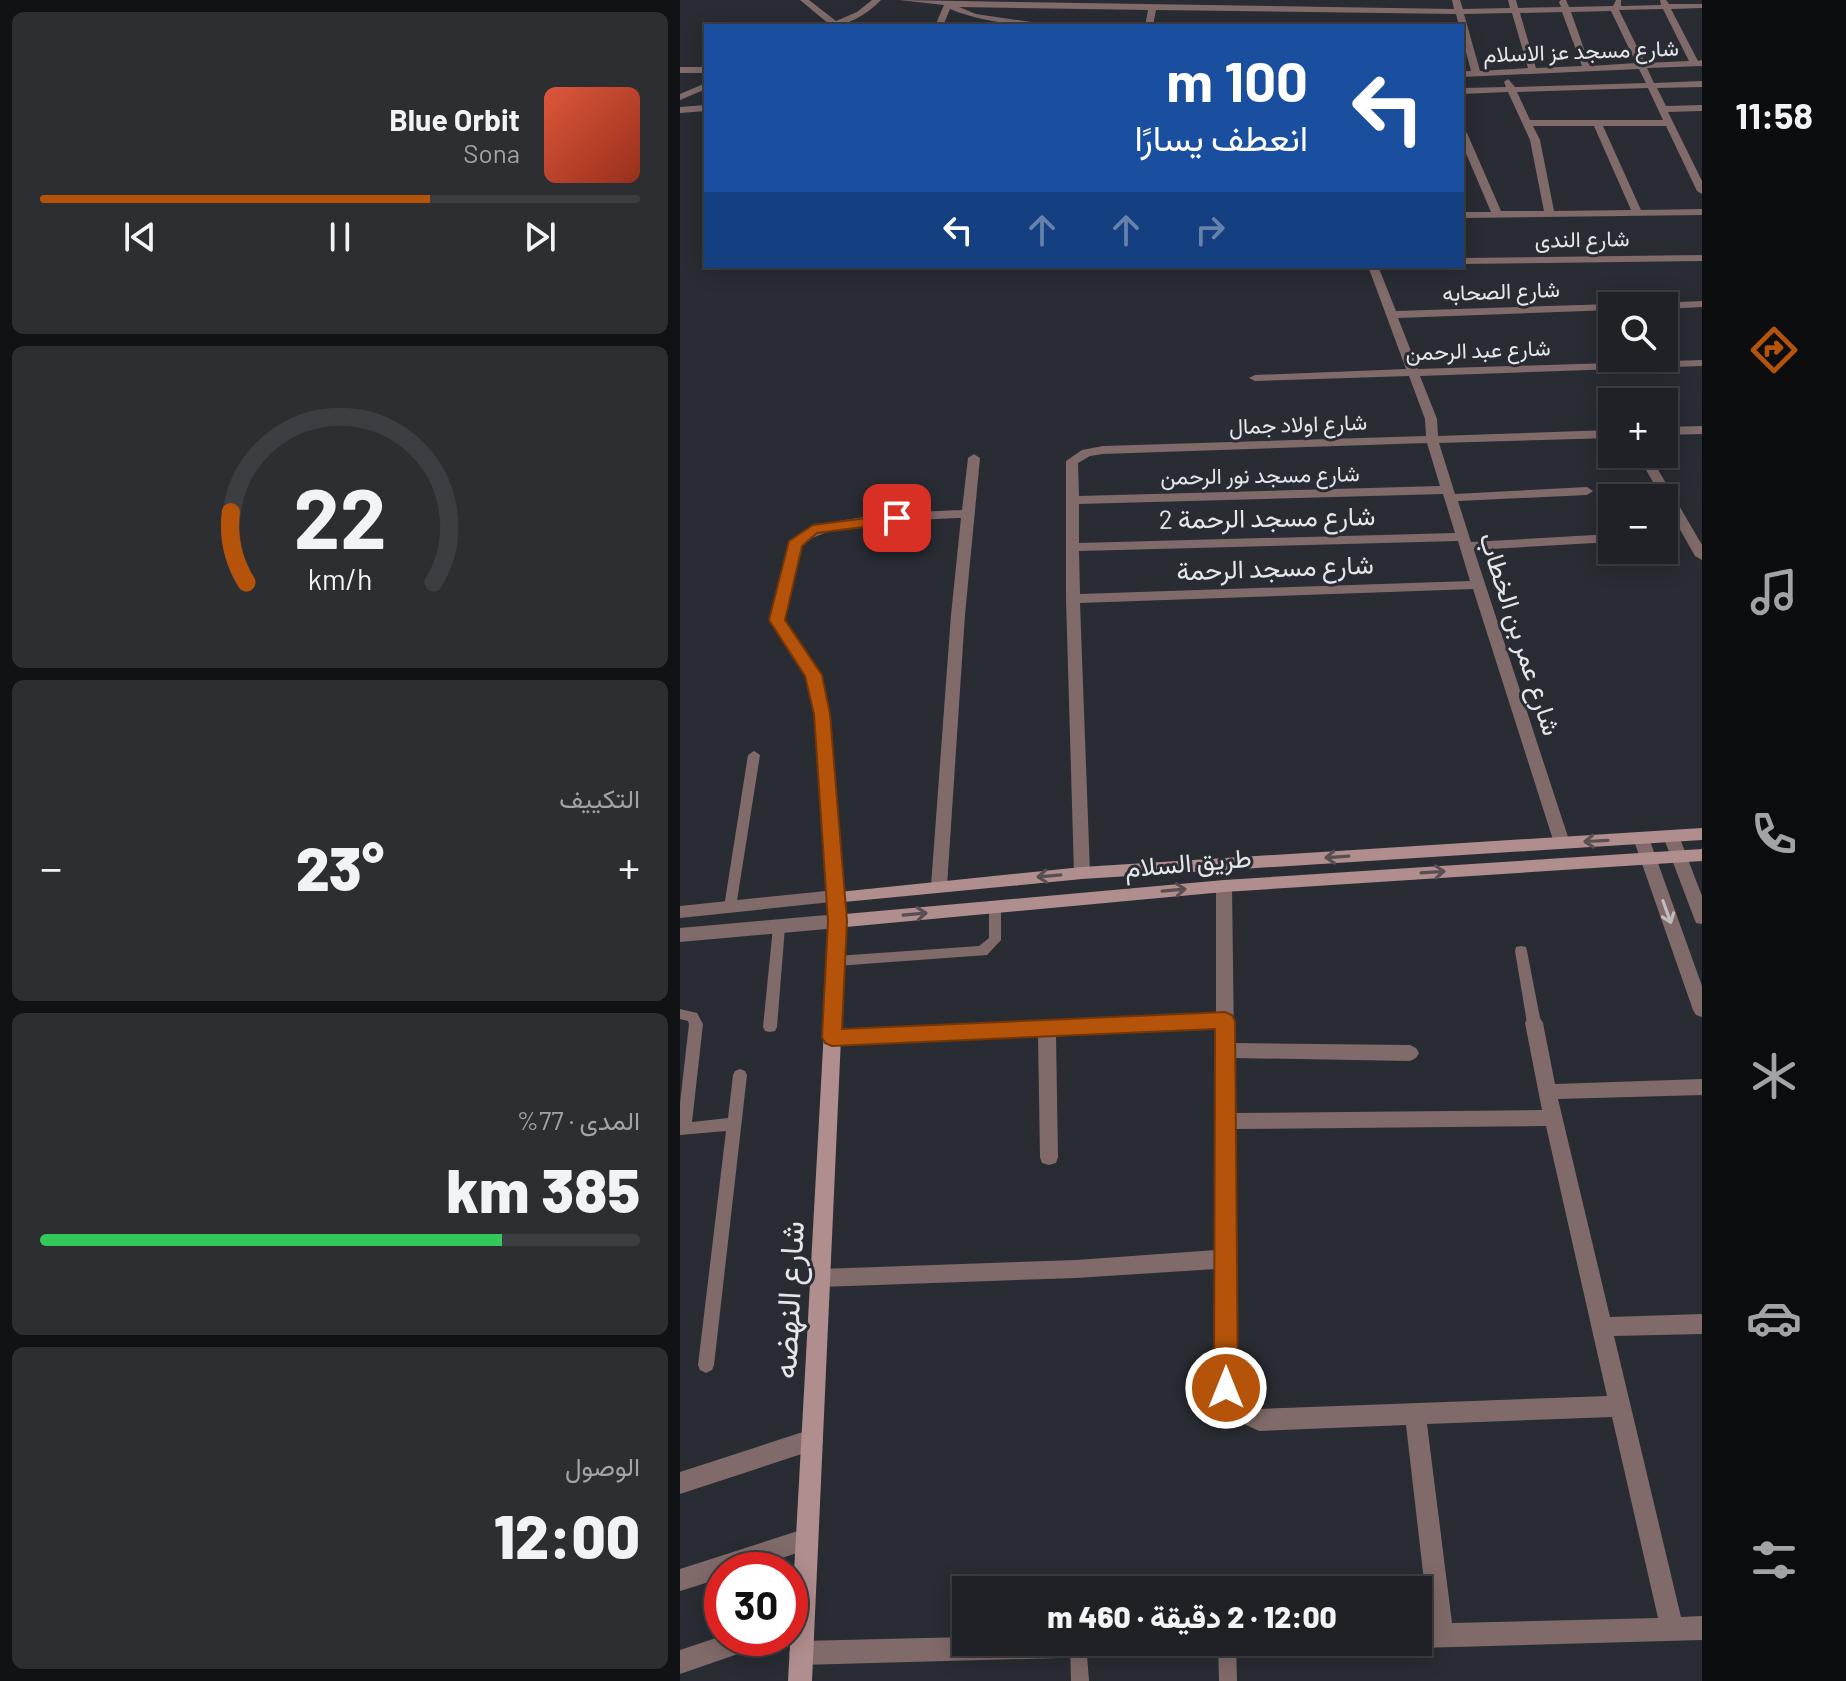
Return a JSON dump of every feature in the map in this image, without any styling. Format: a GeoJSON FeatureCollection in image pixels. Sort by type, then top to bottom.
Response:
{"type":"FeatureCollection","features":[{"type":"Feature","properties":{"kind":"main road","name":"طريق السلام"},"geometry":{"type":"LineString","coordinates":[[835,897],[1082,873],[1702,834]]}},
{"type":"Feature","properties":{"kind":"main road","name":"طريق السلام"},"geometry":{"type":"LineString","coordinates":[[838,921],[1224,886],[1702,855]]}},
{"type":"Feature","properties":{"kind":"main road","name":"شارع النهضه"},"geometry":{"type":"LineString","coordinates":[[805,1552],[838,921],[835,897]]}},
{"type":"Feature","properties":{"kind":"main road","name":"شارع النهضه"},"geometry":{"type":"LineString","coordinates":[[800,1681],[801,1656]]}},
{"type":"Feature","properties":{"kind":"street"},"geometry":{"type":"LineString","coordinates":[[804,0],[832,24]]}},
{"type":"Feature","properties":{"kind":"street"},"geometry":{"type":"LineString","coordinates":[[835,24],[860,14],[877,0]]}},
{"type":"Feature","properties":{"kind":"street"},"geometry":{"type":"LineString","coordinates":[[903,0],[948,5],[1101,4],[1152,9],[1254,5],[1312,11],[1516,12],[1615,10],[1664,4],[1702,6]]}},
{"type":"Feature","properties":{"kind":"street"},"geometry":{"type":"LineString","coordinates":[[1311,0],[1313,24]]}},
{"type":"Feature","properties":{"kind":"street"},"geometry":{"type":"LineString","coordinates":[[1360,0],[1364,24]]}},
{"type":"Feature","properties":{"kind":"street"},"geometry":{"type":"LineString","coordinates":[[1406,0],[1411,24]]}},
{"type":"Feature","properties":{"kind":"street"},"geometry":{"type":"LineString","coordinates":[[1456,0],[1462,24]]}},
{"type":"Feature","properties":{"kind":"street"},"geometry":{"type":"LineString","coordinates":[[1512,0],[1533,71]]}},
{"type":"Feature","properties":{"kind":"street"},"geometry":{"type":"LineString","coordinates":[[1562,0],[1587,69]]}},
{"type":"Feature","properties":{"kind":"street"},"geometry":{"type":"LineString","coordinates":[[1615,10],[1620,0]]}},
{"type":"Feature","properties":{"kind":"street"},"geometry":{"type":"LineString","coordinates":[[1664,4],[1698,64]]}},
{"type":"Feature","properties":{"kind":"street"},"geometry":{"type":"LineString","coordinates":[[940,24],[948,5]]}},
{"type":"Feature","properties":{"kind":"street"},"geometry":{"type":"LineString","coordinates":[[948,5],[974,16],[1038,24]]}},
{"type":"Feature","properties":{"kind":"street"},"geometry":{"type":"LineString","coordinates":[[1149,24],[1152,9]]}},
{"type":"Feature","properties":{"kind":"street"},"geometry":{"type":"LineString","coordinates":[[1615,10],[1667,123],[1688,153],[1702,191]]}},
{"type":"Feature","properties":{"kind":"street"},"geometry":{"type":"LineString","coordinates":[[1464,30],[1476,73]]}},
{"type":"Feature","properties":{"kind":"street","name":"شارع مسجد عز الاسلام"},"geometry":{"type":"LineString","coordinates":[[1464,74],[1698,64]]}},
{"type":"Feature","properties":{"kind":"street"},"geometry":{"type":"LineString","coordinates":[[680,70],[704,70]]}},
{"type":"Feature","properties":{"kind":"street"},"geometry":{"type":"LineString","coordinates":[[1503,72],[1528,123],[1540,158],[1549,213]]}},
{"type":"Feature","properties":{"kind":"street"},"geometry":{"type":"LineString","coordinates":[[1464,91],[1702,84]]}},
{"type":"Feature","properties":{"kind":"street"},"geometry":{"type":"LineString","coordinates":[[683,95],[704,87]]}},
{"type":"Feature","properties":{"kind":"street"},"geometry":{"type":"LineString","coordinates":[[680,110],[704,108]]}},
{"type":"Feature","properties":{"kind":"street"},"geometry":{"type":"LineString","coordinates":[[1661,109],[1702,108]]}},
{"type":"Feature","properties":{"kind":"street"},"geometry":{"type":"LineString","coordinates":[[1528,123],[1667,123]]}},
{"type":"Feature","properties":{"kind":"street"},"geometry":{"type":"LineString","coordinates":[[1597,123],[1637,212]]}},
{"type":"Feature","properties":{"kind":"street"},"geometry":{"type":"LineString","coordinates":[[1464,138],[1497,214]]}},
{"type":"Feature","properties":{"kind":"street"},"geometry":{"type":"LineString","coordinates":[[1464,169],[1477,168]]}},
{"type":"Feature","properties":{"kind":"street"},"geometry":{"type":"LineString","coordinates":[[1464,215],[1702,212]]}},
{"type":"Feature","properties":{"kind":"street","name":"شارع الندى"},"geometry":{"type":"LineString","coordinates":[[1464,261],[1702,258]]}},
{"type":"Feature","properties":{"kind":"street","name":"شارع عمر بن الخطاب"},"geometry":{"type":"LineString","coordinates":[[1374,268],[1431,419],[1432,441],[1562,843]]}},
{"type":"Feature","properties":{"kind":"street"},"geometry":{"type":"LineString","coordinates":[[1678,305],[1702,304]]}},
{"type":"Feature","properties":{"kind":"street","name":"شارع الصحابه"},"geometry":{"type":"LineString","coordinates":[[1390,315],[1598,308]]}},
{"type":"Feature","properties":{"kind":"street","name":"شارع عبد الرحمن"},"geometry":{"type":"LineString","coordinates":[[1255,378],[1702,363]]}},
{"type":"Feature","properties":{"kind":"street"},"geometry":{"type":"LineString","coordinates":[[1678,431],[1702,430]]}},
{"type":"Feature","properties":{"kind":"street","name":"شارع اولاد جمال"},"geometry":{"type":"LineString","coordinates":[[1073,500],[1072,461],[1086,453],[1598,435]]}},
{"type":"Feature","properties":{"kind":"street"},"geometry":{"type":"LineString","coordinates":[[939,886],[958,615],[974,458]]}},
{"type":"Feature","properties":{"kind":"street"},"geometry":{"type":"LineString","coordinates":[[1651,468],[1702,556]]}},
{"type":"Feature","properties":{"kind":"street","name":"شارع مسجد نور الرحمن"},"geometry":{"type":"LineString","coordinates":[[1073,500],[1587,491]]}},
{"type":"Feature","properties":{"kind":"street"},"geometry":{"type":"LineString","coordinates":[[1073,500],[1082,873]]}},
{"type":"Feature","properties":{"kind":"street"},"geometry":{"type":"LineString","coordinates":[[835,897],[822,714],[813,675],[777,620],[794,544],[813,529],[925,515],[969,514]]}},
{"type":"Feature","properties":{"kind":"street","name":"شارع مسجد الرحمة 2"},"geometry":{"type":"LineString","coordinates":[[1073,547],[1598,538]]}},
{"type":"Feature","properties":{"kind":"street","name":"شارع مسجد الرحمة"},"geometry":{"type":"LineString","coordinates":[[1073,599],[1479,585]]}},
{"type":"Feature","properties":{"kind":"street"},"geometry":{"type":"LineString","coordinates":[[1671,836],[1702,918]]}},
{"type":"Feature","properties":{"kind":"street"},"geometry":{"type":"LineString","coordinates":[[1641,838],[1702,1010]]}},
{"type":"Feature","properties":{"kind":"street"},"geometry":{"type":"LineString","coordinates":[[1224,886],[1226,1388],[1233,1407],[1240,1414],[1259,1420],[1620,1406]]}},
{"type":"Feature","properties":{"kind":"street","name":"طريق السلام"},"geometry":{"type":"LineString","coordinates":[[680,912],[835,897]]}},
{"type":"Feature","properties":{"kind":"street","name":"طريق السلام"},"geometry":{"type":"LineString","coordinates":[[680,935],[838,921]]}},
{"type":"Feature","properties":{"kind":"street"},"geometry":{"type":"LineString","coordinates":[[832,1037],[1225,1021]]}},
{"type":"Feature","properties":{"kind":"street"},"geometry":{"type":"LineString","coordinates":[[1534,1023],[1547,1092],[1672,1629]]}},
{"type":"Feature","properties":{"kind":"street"},"geometry":{"type":"LineString","coordinates":[[1047,1028],[1049,1157]]}},
{"type":"Feature","properties":{"kind":"street"},"geometry":{"type":"LineString","coordinates":[[1225,1050],[1410,1053]]}},
{"type":"Feature","properties":{"kind":"street"},"geometry":{"type":"LineString","coordinates":[[1547,1092],[1702,1087]]}},
{"type":"Feature","properties":{"kind":"street"},"geometry":{"type":"LineString","coordinates":[[1225,1121],[1553,1118]]}},
{"type":"Feature","properties":{"kind":"street"},"geometry":{"type":"LineString","coordinates":[[820,1278],[1076,1269],[1226,1259]]}},
{"type":"Feature","properties":{"kind":"street"},"geometry":{"type":"LineString","coordinates":[[1601,1327],[1702,1324]]}},
{"type":"Feature","properties":{"kind":"street"},"geometry":{"type":"LineString","coordinates":[[1415,1414],[1442,1635]]}},
{"type":"Feature","properties":{"kind":"street"},"geometry":{"type":"LineString","coordinates":[[680,1483],[812,1440]]}},
{"type":"Feature","properties":{"kind":"street"},"geometry":{"type":"LineString","coordinates":[[680,1580],[807,1539]]}},
{"type":"Feature","properties":{"kind":"street"},"geometry":{"type":"LineString","coordinates":[[1432,1635],[1702,1628]]}},
{"type":"Feature","properties":{"kind":"street"},"geometry":{"type":"LineString","coordinates":[[808,1653],[952,1649]]}},
{"type":"Feature","properties":{"kind":"street"},"geometry":{"type":"LineString","coordinates":[[680,1662],[704,1654]]}},
{"type":"Feature","properties":{"kind":"lane"},"geometry":{"type":"LineString","coordinates":[[730,907],[754,755]]}},
{"type":"Feature","properties":{"kind":"lane"},"geometry":{"type":"LineString","coordinates":[[836,961],[982,951],[995,940],[995,907]]}},
{"type":"Feature","properties":{"kind":"lane"},"geometry":{"type":"LineString","coordinates":[[770,1027],[779,927]]}},
{"type":"Feature","properties":{"kind":"lane"},"geometry":{"type":"LineString","coordinates":[[1521,951],[1534,1023]]}},
{"type":"Feature","properties":{"kind":"lane"},"geometry":{"type":"LineString","coordinates":[[680,1014],[692,1017],[696,1024],[682,1129],[734,1124]]}},
{"type":"Feature","properties":{"kind":"lane"},"geometry":{"type":"LineString","coordinates":[[706,1365],[740,1075]]}},
{"type":"Feature","properties":{"kind":"lane"},"geometry":{"type":"LineString","coordinates":[[1079,1656],[1080,1681]]}},
{"type":"Feature","properties":{"kind":"lane"},"geometry":{"type":"LineString","coordinates":[[1227,1656],[1228,1681]]}},
{"type":"Feature","properties":{"kind":"route"},"geometry":{"type":"LineString","coordinates":[[897,518],[813,529],[794,544],[777,620],[789,643],[813,675],[822,714],[838,921],[832,1037],[1225,1021],[1226,1388]]}}]}
